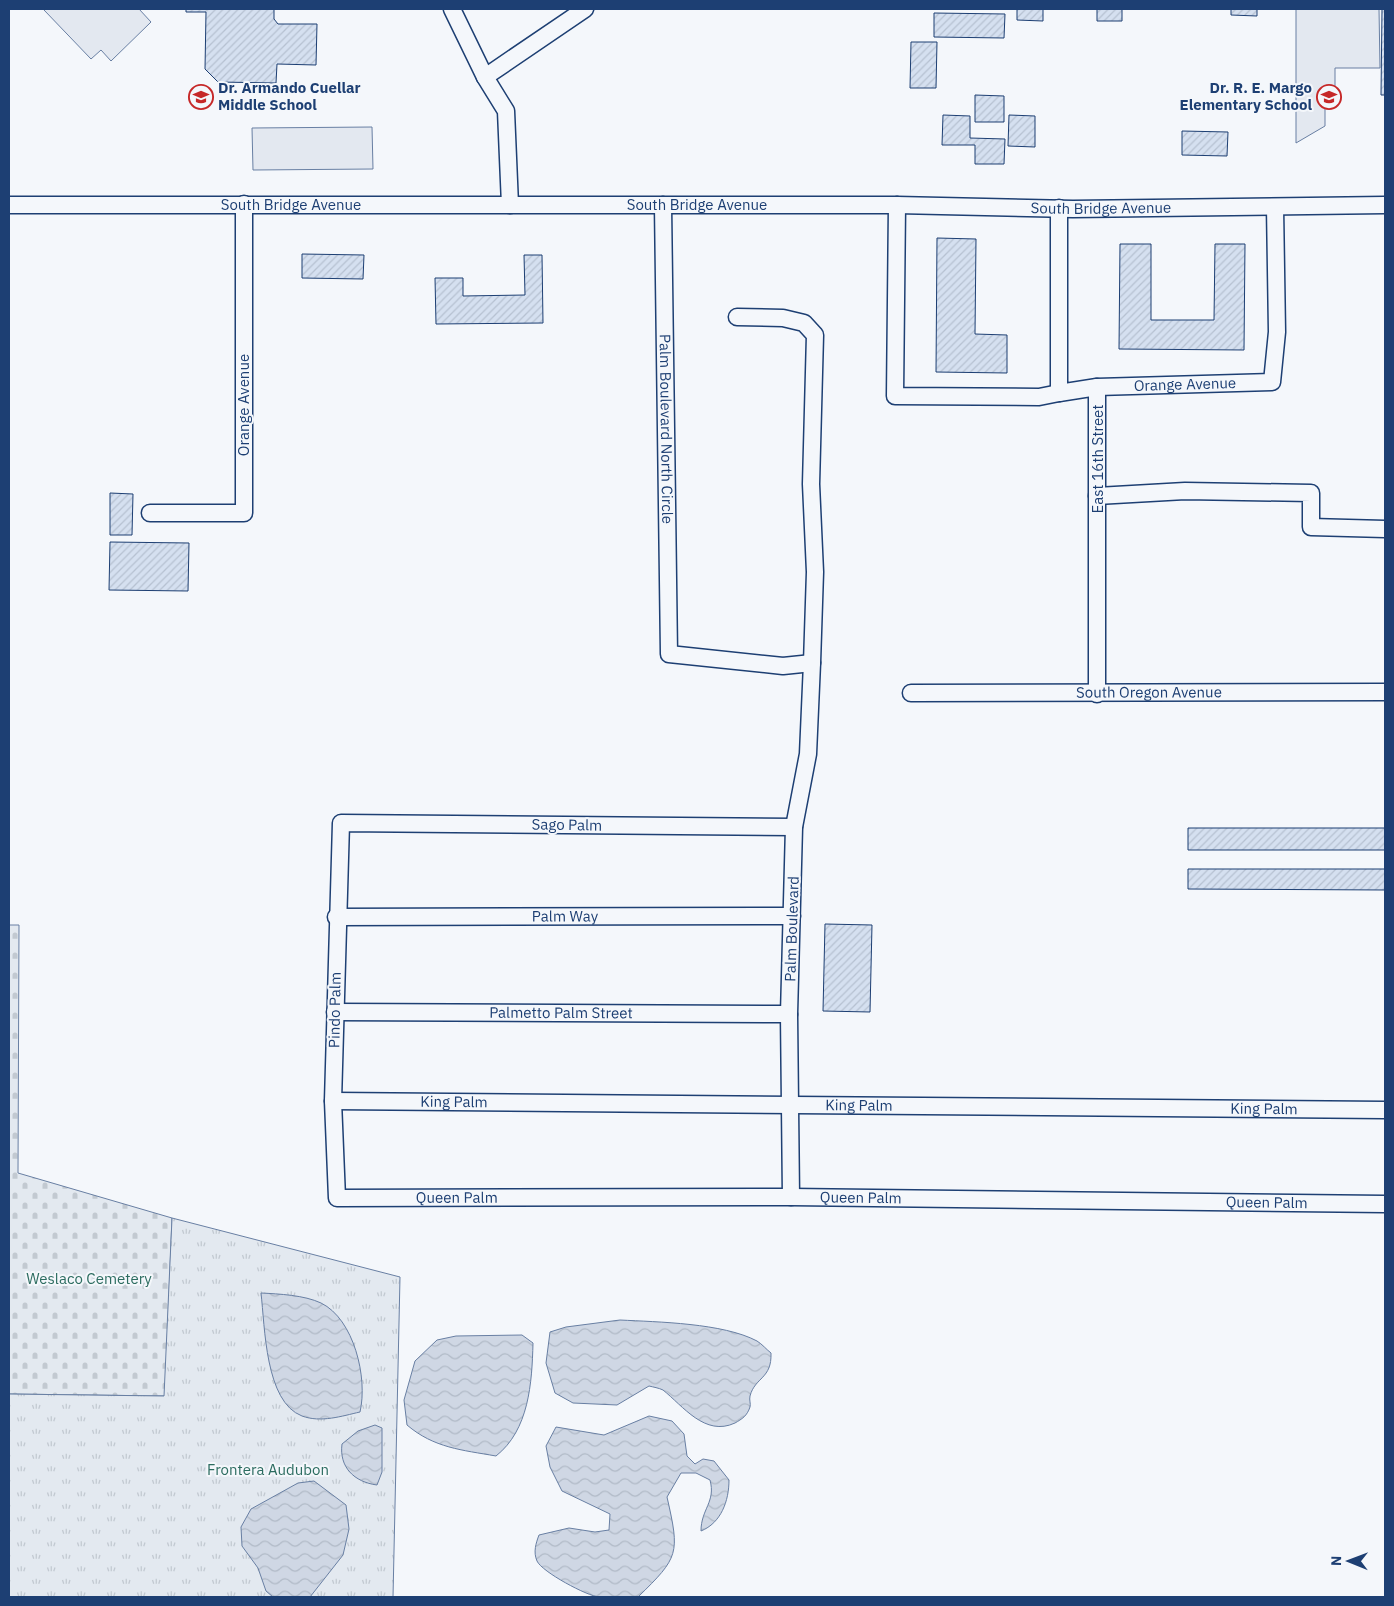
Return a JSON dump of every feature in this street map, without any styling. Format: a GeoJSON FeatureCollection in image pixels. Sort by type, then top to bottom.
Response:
{"type":"FeatureCollection","features":[{"type":"Feature","properties":{"kind":"street"},"geometry":{"type":"LineString","coordinates":[[452,9],[485,77],[506,112],[510,205]]}},
{"type":"Feature","properties":{"kind":"street"},"geometry":{"type":"LineString","coordinates":[[485,77],[585,9]]}},
{"type":"Feature","properties":{"kind":"street","name":"Orange Avenue"},"geometry":{"type":"LineString","coordinates":[[150,513],[244,513],[244,204]]}},
{"type":"Feature","properties":{"kind":"street","name":"South Bridge Avenue"},"geometry":{"type":"LineString","coordinates":[[9,205],[896,205],[1058,208],[1385,205]]}},
{"type":"Feature","properties":{"kind":"street","name":"Palm Boulevard North Circle"},"geometry":{"type":"LineString","coordinates":[[663,205],[669,654],[783,666],[812,663]]}},
{"type":"Feature","properties":{"kind":"street","name":"East 16th Street"},"geometry":{"type":"LineString","coordinates":[[896,205],[895,396],[1039,397],[1097,387],[1097,694]]}},
{"type":"Feature","properties":{"kind":"street","name":"Orange Avenue"},"geometry":{"type":"LineString","coordinates":[[1097,387],[1272,382],[1277,332],[1275,207]]}},
{"type":"Feature","properties":{"kind":"street"},"geometry":{"type":"LineString","coordinates":[[1058,208],[1059,393]]}},
{"type":"Feature","properties":{"kind":"street"},"geometry":{"type":"LineString","coordinates":[[737,317],[783,318],[804,323],[815,335],[811,484],[815,572],[812,663]]}},
{"type":"Feature","properties":{"kind":"street"},"geometry":{"type":"LineString","coordinates":[[1097,496],[1185,491],[1311,493],[1311,527],[1385,529]]}},
{"type":"Feature","properties":{"kind":"street","name":"Palm Boulevard"},"geometry":{"type":"LineString","coordinates":[[792,1197],[789,1014],[794,827],[808,754],[812,663]]}},
{"type":"Feature","properties":{"kind":"street","name":"South Oregon Avenue"},"geometry":{"type":"LineString","coordinates":[[911,693],[1385,692]]}},
{"type":"Feature","properties":{"kind":"street","name":"Sago Palm"},"geometry":{"type":"LineString","coordinates":[[341,823],[794,827]]}},
{"type":"Feature","properties":{"kind":"street","name":"Pindo Palm"},"geometry":{"type":"LineString","coordinates":[[338,1198],[333,1101],[336,918],[341,823]]}},
{"type":"Feature","properties":{"kind":"street","name":"Palm Way"},"geometry":{"type":"LineString","coordinates":[[336,918],[792,916]]}},
{"type":"Feature","properties":{"kind":"street","name":"Palmetto Palm Street"},"geometry":{"type":"LineString","coordinates":[[335,1012],[789,1014]]}},
{"type":"Feature","properties":{"kind":"street","name":"King Palm"},"geometry":{"type":"LineString","coordinates":[[333,1101],[1385,1110]]}},
{"type":"Feature","properties":{"kind":"street","name":"Queen Palm"},"geometry":{"type":"LineString","coordinates":[[338,1198],[792,1197],[1385,1204]]}},
{"type":"Feature","properties":{"kind":"green space","name":"Weslaco Cemetery"},"geometry":{"type":"Polygon","coordinates":[[[9,925],[19,925],[18,1173],[172,1218],[165,1396],[9,1394],[9,925]]]}},
{"type":"Feature","properties":{"kind":"green space","name":"Frontera Audubon"},"geometry":{"type":"Polygon","coordinates":[[[172,1218],[400,1277],[393,1597],[9,1597],[9,1394],[164,1396],[172,1218]]]}},
{"type":"Feature","properties":{"kind":"shaded area"},"geometry":{"type":"Polygon","coordinates":[[[139,9],[151,22],[111,61],[101,50],[91,59],[44,10],[139,9]]]}},
{"type":"Feature","properties":{"kind":"shaded area"},"geometry":{"type":"Polygon","coordinates":[[[1296,9],[1379,9],[1380,68],[1335,68],[1335,91],[1325,92],[1325,126],[1296,143],[1296,9]]]}},
{"type":"Feature","properties":{"kind":"shaded area"},"geometry":{"type":"Polygon","coordinates":[[[372,127],[373,169],[253,170],[252,128],[372,127]]]}},
{"type":"Feature","properties":{"kind":"water"},"geometry":{"type":"Polygon","coordinates":[[[261,1293],[291,1295],[314,1300],[332,1311],[342,1322],[356,1351],[360,1367],[362,1398],[360,1412],[317,1419],[302,1416],[290,1408],[281,1396],[269,1362],[261,1293]]]}},
{"type":"Feature","properties":{"kind":"water"},"geometry":{"type":"Polygon","coordinates":[[[620,1320],[690,1324],[709,1327],[727,1330],[759,1342],[771,1353],[771,1362],[766,1373],[752,1390],[750,1407],[746,1415],[735,1423],[714,1426],[695,1418],[663,1390],[649,1386],[617,1405],[573,1403],[555,1393],[546,1363],[550,1332],[566,1327],[620,1320]]]}},
{"type":"Feature","properties":{"kind":"water"},"geometry":{"type":"Polygon","coordinates":[[[522,1335],[533,1343],[530,1389],[516,1433],[496,1456],[449,1447],[428,1439],[407,1425],[404,1400],[415,1361],[437,1340],[456,1336],[522,1335]]]}},
{"type":"Feature","properties":{"kind":"water"},"geometry":{"type":"Polygon","coordinates":[[[649,1416],[672,1421],[684,1434],[687,1456],[695,1464],[703,1459],[714,1461],[729,1480],[725,1503],[714,1523],[701,1531],[703,1517],[710,1500],[710,1480],[696,1473],[681,1473],[667,1497],[674,1531],[674,1543],[669,1563],[662,1573],[638,1597],[608,1598],[593,1596],[575,1588],[547,1571],[536,1558],[535,1548],[539,1535],[569,1528],[595,1532],[609,1530],[610,1514],[562,1491],[550,1467],[546,1446],[556,1427],[604,1435],[649,1416]]]}},
{"type":"Feature","properties":{"kind":"water"},"geometry":{"type":"Polygon","coordinates":[[[375,1425],[382,1428],[382,1472],[377,1485],[361,1481],[355,1477],[346,1466],[342,1452],[342,1444],[358,1431],[375,1425]]]}},
{"type":"Feature","properties":{"kind":"water"},"geometry":{"type":"Polygon","coordinates":[[[314,1481],[346,1505],[349,1529],[343,1555],[310,1597],[273,1597],[266,1591],[258,1568],[242,1546],[241,1527],[251,1509],[298,1483],[314,1481]]]}},
{"type":"Feature","properties":{"kind":"building","name":"Dr. Armando Cuellar Middle School"},"geometry":{"type":"Polygon","coordinates":[[[186,9],[274,9],[274,19],[278,24],[317,24],[316,65],[277,64],[276,83],[218,82],[205,69],[206,12],[186,12],[186,9]]]}},
{"type":"Feature","properties":{"kind":"building"},"geometry":{"type":"Polygon","coordinates":[[[1017,9],[1043,9],[1043,21],[1017,20],[1017,9]]]}},
{"type":"Feature","properties":{"kind":"building"},"geometry":{"type":"Polygon","coordinates":[[[1097,9],[1122,9],[1122,21],[1097,21],[1097,9]]]}},
{"type":"Feature","properties":{"kind":"building"},"geometry":{"type":"Polygon","coordinates":[[[1231,9],[1257,9],[1257,16],[1231,15],[1231,9]]]}},
{"type":"Feature","properties":{"kind":"building"},"geometry":{"type":"Polygon","coordinates":[[[1382,9],[1385,9],[1385,95],[1381,95],[1382,9]]]}},
{"type":"Feature","properties":{"kind":"building"},"geometry":{"type":"Polygon","coordinates":[[[934,13],[1005,14],[1004,38],[934,37],[934,13]]]}},
{"type":"Feature","properties":{"kind":"building"},"geometry":{"type":"Polygon","coordinates":[[[911,42],[937,42],[936,88],[910,88],[911,42]]]}},
{"type":"Feature","properties":{"kind":"building"},"geometry":{"type":"Polygon","coordinates":[[[975,95],[1004,96],[1004,122],[975,122],[975,95]]]}},
{"type":"Feature","properties":{"kind":"building"},"geometry":{"type":"Polygon","coordinates":[[[943,115],[970,116],[970,138],[1005,139],[1004,164],[975,164],[975,145],[942,145],[943,115]]]}},
{"type":"Feature","properties":{"kind":"building"},"geometry":{"type":"Polygon","coordinates":[[[1009,115],[1035,116],[1035,147],[1008,146],[1009,115]]]}},
{"type":"Feature","properties":{"kind":"building"},"geometry":{"type":"Polygon","coordinates":[[[1182,131],[1228,132],[1227,156],[1182,155],[1182,131]]]}},
{"type":"Feature","properties":{"kind":"building"},"geometry":{"type":"Polygon","coordinates":[[[937,238],[976,239],[975,334],[1007,335],[1007,373],[936,372],[937,238]]]}},
{"type":"Feature","properties":{"kind":"building"},"geometry":{"type":"Polygon","coordinates":[[[1120,244],[1151,244],[1151,320],[1214,320],[1215,244],[1245,244],[1244,350],[1119,349],[1120,244]]]}},
{"type":"Feature","properties":{"kind":"building"},"geometry":{"type":"Polygon","coordinates":[[[302,254],[364,255],[363,279],[302,278],[302,254]]]}},
{"type":"Feature","properties":{"kind":"building"},"geometry":{"type":"Polygon","coordinates":[[[524,255],[542,255],[543,323],[436,324],[435,278],[463,278],[463,296],[525,295],[524,255]]]}},
{"type":"Feature","properties":{"kind":"building"},"geometry":{"type":"Polygon","coordinates":[[[110,493],[133,494],[132,535],[110,535],[110,493]]]}},
{"type":"Feature","properties":{"kind":"building"},"geometry":{"type":"Polygon","coordinates":[[[110,542],[189,543],[188,591],[109,590],[110,542]]]}},
{"type":"Feature","properties":{"kind":"building"},"geometry":{"type":"Polygon","coordinates":[[[1188,828],[1385,828],[1385,850],[1188,850],[1188,828]]]}},
{"type":"Feature","properties":{"kind":"building"},"geometry":{"type":"Polygon","coordinates":[[[1188,869],[1385,869],[1385,890],[1188,889],[1188,869]]]}},
{"type":"Feature","properties":{"kind":"building"},"geometry":{"type":"Polygon","coordinates":[[[825,924],[872,925],[870,1012],[823,1011],[825,924]]]}},
{"type":"Feature","properties":{"kind":"place","name":"Dr. Armando Cuellar Middle School"},"geometry":{"type":"Point","coordinates":[201,97]}},
{"type":"Feature","properties":{"kind":"place","name":"Dr. R. E. Margo Elementary School"},"geometry":{"type":"Point","coordinates":[1329,97]}}]}
